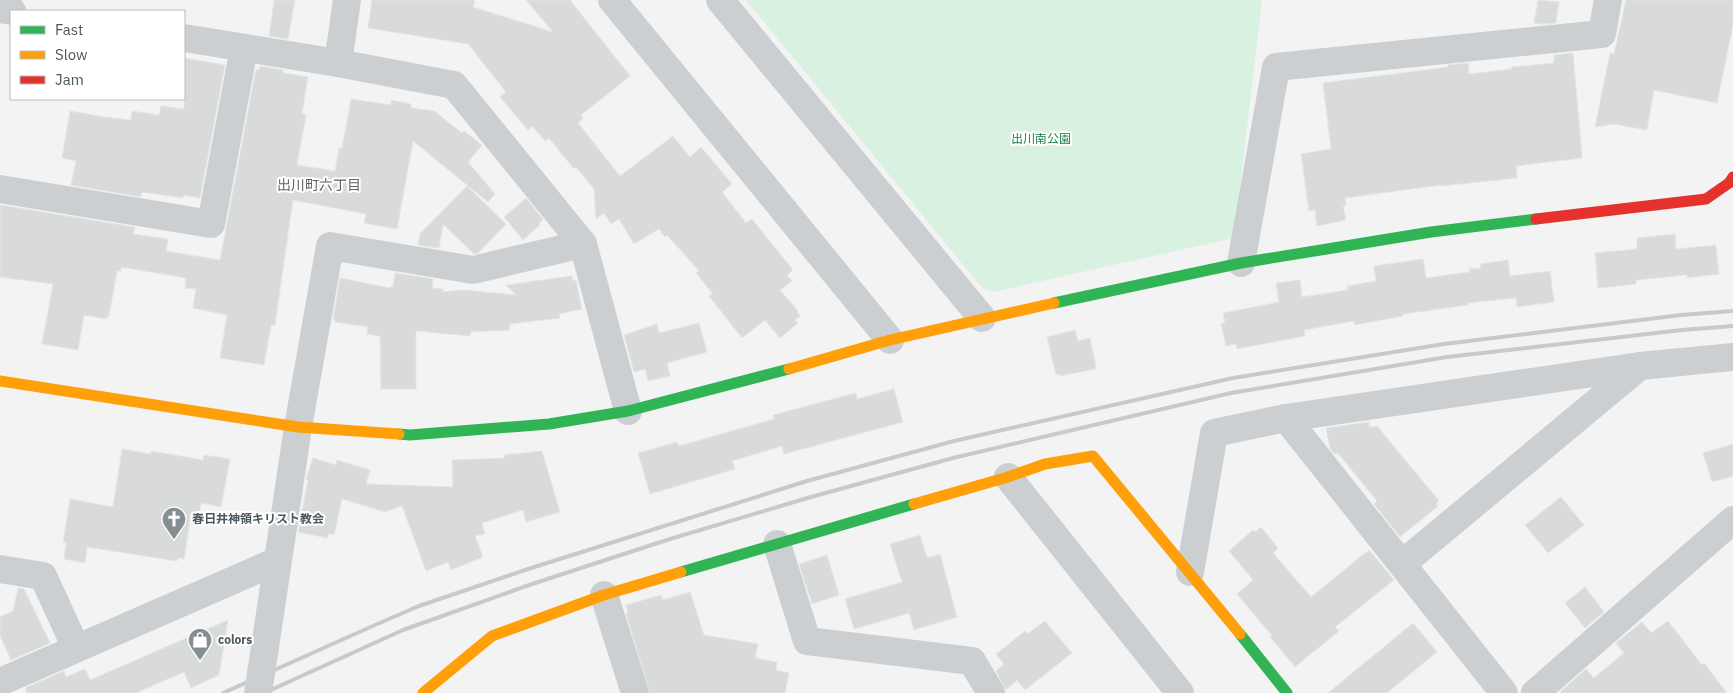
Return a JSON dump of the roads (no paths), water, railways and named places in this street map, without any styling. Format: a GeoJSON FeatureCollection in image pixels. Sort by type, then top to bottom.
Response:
{"type":"FeatureCollection","features":[{"type":"Feature","properties":{"kind":"street"},"geometry":{"type":"LineString","coordinates":[[338,63],[347,0]]}},
{"type":"Feature","properties":{"kind":"street"},"geometry":{"type":"LineString","coordinates":[[612,0],[890,340]]}},
{"type":"Feature","properties":{"kind":"street"},"geometry":{"type":"LineString","coordinates":[[720,0],[982,318]]}},
{"type":"Feature","properties":{"kind":"street"},"geometry":{"type":"LineString","coordinates":[[1240,263],[1276,67],[1602,34],[1608,0]]}},
{"type":"Feature","properties":{"kind":"street"},"geometry":{"type":"LineString","coordinates":[[185,38],[338,63],[454,85],[583,244],[628,411]]}},
{"type":"Feature","properties":{"kind":"street"},"geometry":{"type":"LineString","coordinates":[[0,188],[211,224],[244,48]]}},
{"type":"Feature","properties":{"kind":"street"},"geometry":{"type":"LineString","coordinates":[[0,381],[298,427],[410,435],[549,424],[628,411],[783,371],[890,340],[982,318],[1240,263],[1431,232],[1706,199],[1732,182]]}},
{"type":"Feature","properties":{"kind":"street"},"geometry":{"type":"LineString","coordinates":[[258,693],[298,427],[330,246],[473,270],[583,244]]}},
{"type":"Feature","properties":{"kind":"street"},"geometry":{"type":"LineString","coordinates":[[1190,572],[1214,433],[1286,418],[1640,366],[1733,357]]}},
{"type":"Feature","properties":{"kind":"street"},"geometry":{"type":"LineString","coordinates":[[1402,564],[1640,366]]}},
{"type":"Feature","properties":{"kind":"street"},"geometry":{"type":"LineString","coordinates":[[1286,418],[1504,693]]}},
{"type":"Feature","properties":{"kind":"street"},"geometry":{"type":"LineString","coordinates":[[424,693],[492,636],[604,595],[1008,477],[1045,464],[1093,456],[1288,693]]}},
{"type":"Feature","properties":{"kind":"street"},"geometry":{"type":"LineString","coordinates":[[1008,477],[1180,693]]}},
{"type":"Feature","properties":{"kind":"street"},"geometry":{"type":"LineString","coordinates":[[1535,693],[1733,520]]}},
{"type":"Feature","properties":{"kind":"street"},"geometry":{"type":"LineString","coordinates":[[777,544],[807,641],[972,662],[991,693]]}},
{"type":"Feature","properties":{"kind":"street"},"geometry":{"type":"LineString","coordinates":[[0,682],[277,562]]}},
{"type":"Feature","properties":{"kind":"street"},"geometry":{"type":"LineString","coordinates":[[0,569],[43,576],[76,648]]}},
{"type":"Feature","properties":{"kind":"street"},"geometry":{"type":"LineString","coordinates":[[604,595],[635,693]]}},
{"type":"Feature","properties":{"kind":"railway"},"geometry":{"type":"LineString","coordinates":[[223,693],[419,606],[528,569],[807,481],[954,441],[1233,378],[1444,344],[1681,315],[1733,311]]}},
{"type":"Feature","properties":{"kind":"railway"},"geometry":{"type":"LineString","coordinates":[[264,693],[403,630],[532,584],[670,539],[811,497],[953,458],[1231,393],[1447,357],[1682,330],[1733,326]]}},
{"type":"Feature","properties":{"kind":"place","name":"春日井神領キリスト教会"},"geometry":{"type":"Point","coordinates":[174,540]}},
{"type":"Feature","properties":{"kind":"place","name":"colors"},"geometry":{"type":"Point","coordinates":[200,661]}},
{"type":"Feature","properties":{"kind":"district","name":"出川町六丁目"},"geometry":{"type":"Point","coordinates":[319,185]}},
{"type":"Feature","properties":{"kind":"park label","name":"出川南公園"},"geometry":{"type":"Point","coordinates":[1041,139]}}]}
